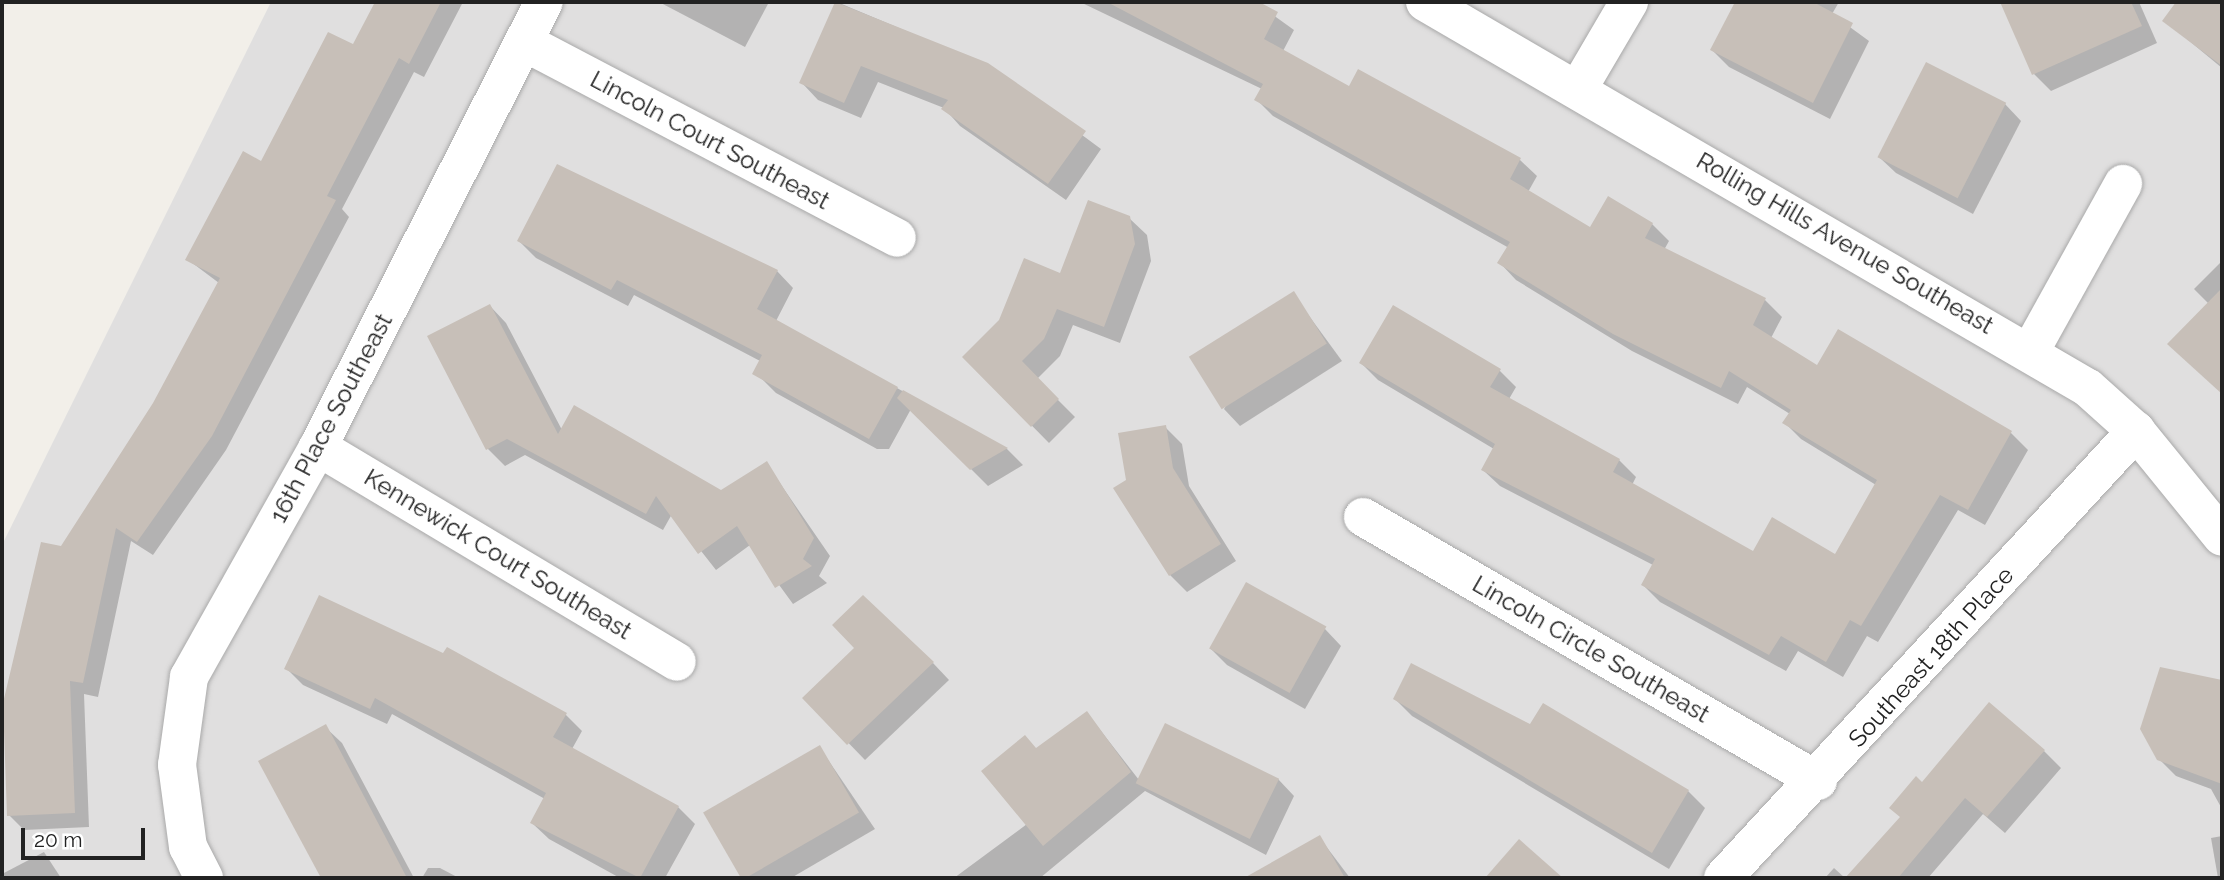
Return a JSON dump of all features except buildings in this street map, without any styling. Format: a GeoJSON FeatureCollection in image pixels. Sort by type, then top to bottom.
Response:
{"type":"FeatureCollection","features":[{"type":"Feature","properties":{"kind":"street","name":"16th Place Southeast"},"geometry":{"type":"LineString","coordinates":[[196,863],[177,765],[188,677],[318,447],[544,2]]}},
{"type":"Feature","properties":{"kind":"street","name":"Rolling Hills Avenue Southeast"},"geometry":{"type":"LineString","coordinates":[[1425,2],[2031,350],[2136,431],[2222,537]]}},
{"type":"Feature","properties":{"kind":"street"},"geometry":{"type":"LineString","coordinates":[[1578,89],[1629,2]]}},
{"type":"Feature","properties":{"kind":"street","name":"Lincoln Court Southeast"},"geometry":{"type":"LineString","coordinates":[[524,42],[897,238]]}},
{"type":"Feature","properties":{"kind":"street"},"geometry":{"type":"LineString","coordinates":[[2031,350],[2123,184]]}},
{"type":"Feature","properties":{"kind":"street","name":"Southeast 18th Place"},"geometry":{"type":"LineString","coordinates":[[1723,878],[1818,781],[2136,431]]}},
{"type":"Feature","properties":{"kind":"street","name":"Kennewick Court Southeast"},"geometry":{"type":"LineString","coordinates":[[318,447],[677,662]]}},
{"type":"Feature","properties":{"kind":"street","name":"Lincoln Circle Southeast"},"geometry":{"type":"LineString","coordinates":[[1363,517],[1818,781]]}},
{"type":"Feature","properties":{"kind":"shaded area"},"geometry":{"type":"Polygon","coordinates":[[[271,2],[2222,2],[2222,878],[2,878],[2,545],[271,2]]]}}]}
